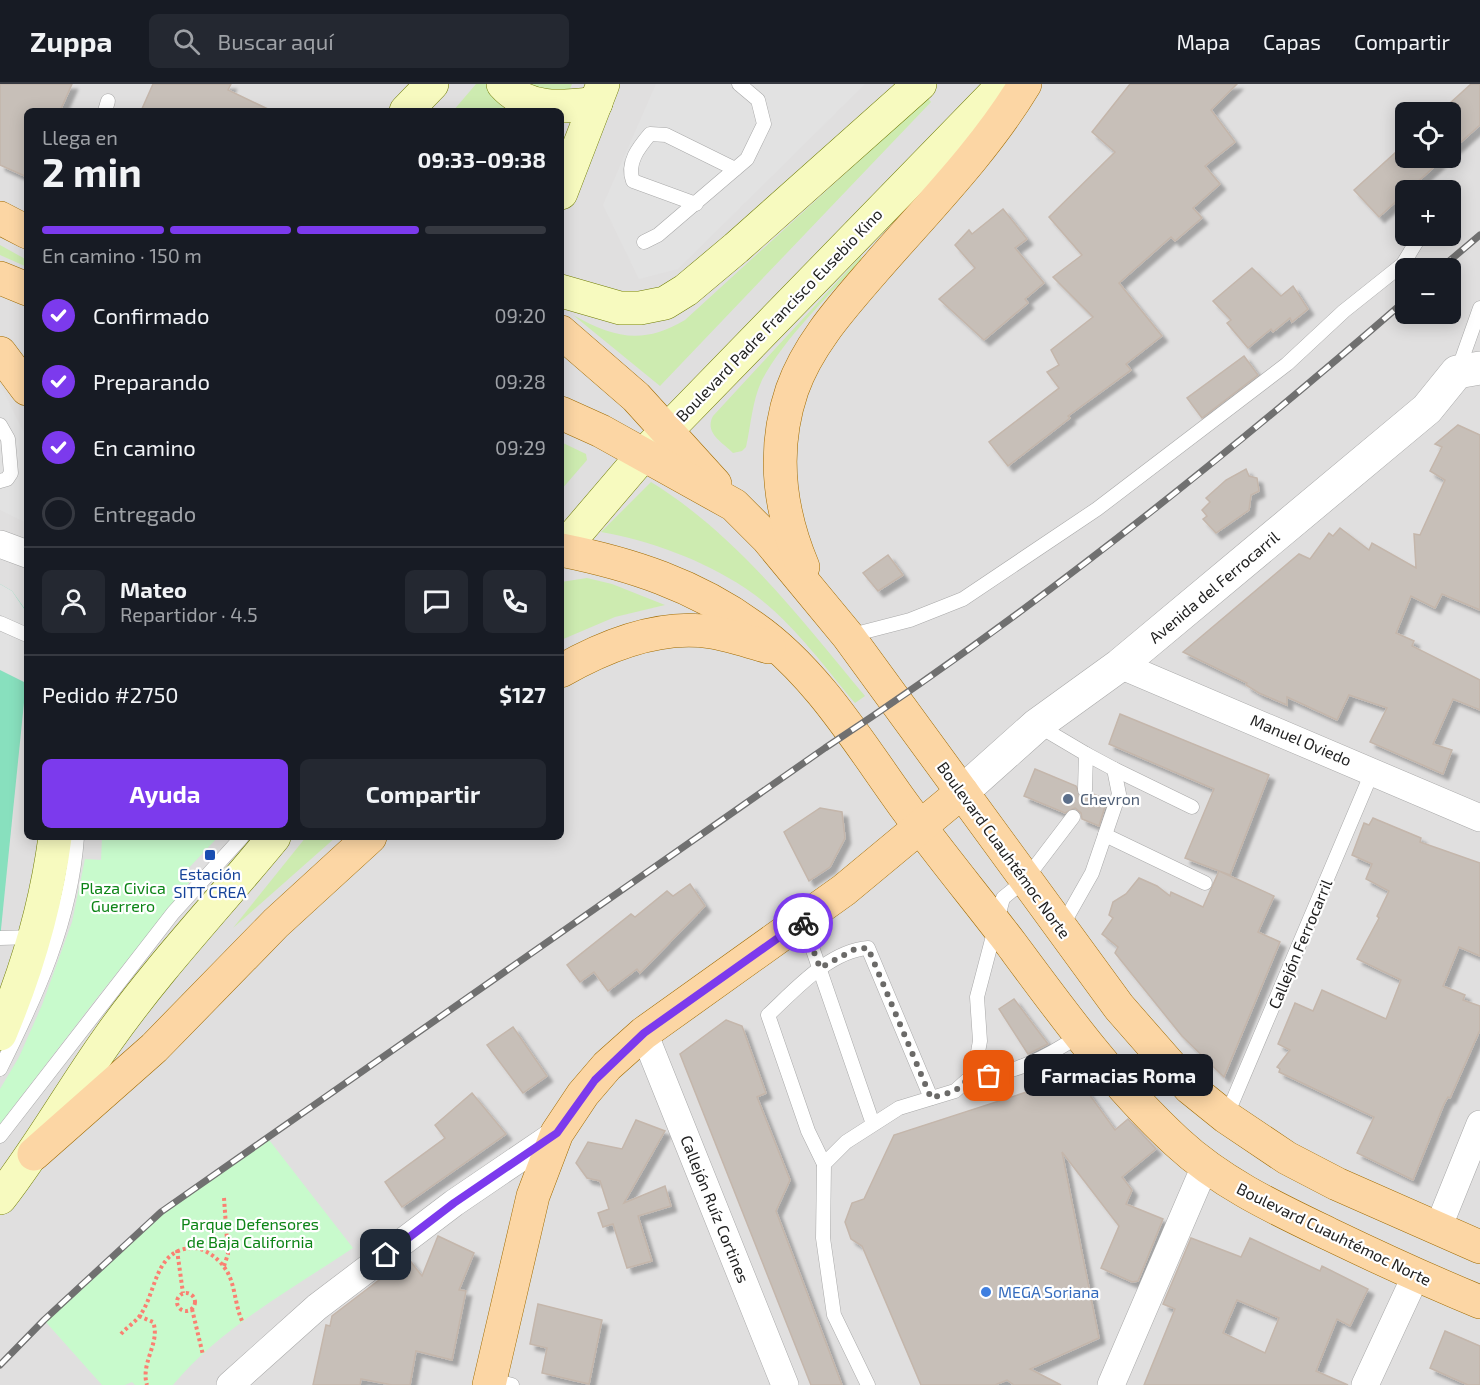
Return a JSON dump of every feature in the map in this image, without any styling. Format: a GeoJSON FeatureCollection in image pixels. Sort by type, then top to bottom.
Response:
{"type":"FeatureCollection","features":[{"type":"Feature","properties":{"kind":"main road"},"geometry":{"type":"LineString","coordinates":[[409,108],[432,84]]}},
{"type":"Feature","properties":{"kind":"main road"},"geometry":{"type":"LineString","coordinates":[[503,84],[518,96],[543,106],[599,90]]}},
{"type":"Feature","properties":{"kind":"main road"},"geometry":{"type":"LineString","coordinates":[[564,292],[620,308],[640,308],[665,303],[686,290],[736,248],[920,84]]}},
{"type":"Feature","properties":{"kind":"main road","name":"Boulevard Padre Francisco Eusebio Kino"},"geometry":{"type":"LineString","coordinates":[[564,547],[643,455],[1004,84]]}},
{"type":"Feature","properties":{"kind":"main road"},"geometry":{"type":"LineString","coordinates":[[812,588],[789,529],[780,475],[780,447],[792,389],[804,363],[844,305],[1003,121],[1025,84]]}},
{"type":"Feature","properties":{"kind":"main road"},"geometry":{"type":"LineString","coordinates":[[564,185],[599,90]]}},
{"type":"Feature","properties":{"kind":"main road"},"geometry":{"type":"LineString","coordinates":[[0,218],[24,230]]}},
{"type":"Feature","properties":{"kind":"main road"},"geometry":{"type":"LineString","coordinates":[[0,278],[24,288]]}},
{"type":"Feature","properties":{"kind":"main road"},"geometry":{"type":"LineString","coordinates":[[564,335],[636,397],[734,505]]}},
{"type":"Feature","properties":{"kind":"main road"},"geometry":{"type":"LineString","coordinates":[[0,336],[24,350]]}},
{"type":"Feature","properties":{"kind":"main road"},"geometry":{"type":"LineString","coordinates":[[0,353],[24,385]]}},
{"type":"Feature","properties":{"kind":"main road","name":"Boulevard Cuauhtémoc Norte"},"geometry":{"type":"LineString","coordinates":[[564,414],[601,431],[734,505],[812,588],[1119,1007],[1190,1088],[1226,1117],[1287,1158],[1337,1184],[1480,1247]]}},
{"type":"Feature","properties":{"kind":"main road","name":"Boulevard Cuauhtémoc Norte"},"geometry":{"type":"LineString","coordinates":[[564,551],[629,566],[695,591],[755,628],[782,650],[821,692],[920,827],[1110,1074],[1146,1112],[1204,1166],[1260,1201],[1416,1275],[1480,1302]]}},
{"type":"Feature","properties":{"kind":"main road"},"geometry":{"type":"LineString","coordinates":[[564,670],[615,645],[683,631],[710,632],[782,650]]}},
{"type":"Feature","properties":{"kind":"main road"},"geometry":{"type":"LineString","coordinates":[[497,1383],[533,1196],[557,1133],[595,1080],[644,1033],[802,921],[962,792]]}},
{"type":"Feature","properties":{"kind":"main road"},"geometry":{"type":"LineString","coordinates":[[0,1034],[19,990],[42,919],[55,840]]}},
{"type":"Feature","properties":{"kind":"main road"},"geometry":{"type":"LineString","coordinates":[[0,1198],[34,1154],[109,1037],[272,840]]}},
{"type":"Feature","properties":{"kind":"main road"},"geometry":{"type":"LineString","coordinates":[[34,1154],[154,1048],[276,923],[367,840]]}},
{"type":"Feature","properties":{"kind":"street","name":"Avenida del Ferrocarril"},"geometry":{"type":"LineString","coordinates":[[962,792],[1037,725],[1120,665],[1427,409],[1469,370]]}},
{"type":"Feature","properties":{"kind":"street"},"geometry":{"type":"LineString","coordinates":[[0,544],[24,553]]}},
{"type":"Feature","properties":{"kind":"street","name":"Manuel Oviedo"},"geometry":{"type":"LineString","coordinates":[[1120,665],[1373,770],[1480,818]]}},
{"type":"Feature","properties":{"kind":"street","name":"Callejón Ruíz Cortines"},"geometry":{"type":"LineString","coordinates":[[644,1033],[785,1385]]}},
{"type":"Feature","properties":{"kind":"street"},"geometry":{"type":"LineString","coordinates":[[1438,1228],[1480,1124]]}},
{"type":"Feature","properties":{"kind":"street"},"geometry":{"type":"LineString","coordinates":[[230,1385],[317,1307],[454,1203],[557,1133]]}},
{"type":"Feature","properties":{"kind":"street"},"geometry":{"type":"LineString","coordinates":[[1111,1385],[1204,1166]]}},
{"type":"Feature","properties":{"kind":"street"},"geometry":{"type":"LineString","coordinates":[[1365,1385],[1416,1275]]}},
{"type":"Feature","properties":{"kind":"lane"},"geometry":{"type":"LineString","coordinates":[[644,242],[658,235],[747,159],[764,124],[758,100],[739,84]]}},
{"type":"Feature","properties":{"kind":"lane"},"geometry":{"type":"LineString","coordinates":[[696,204],[633,181],[630,171],[638,148],[650,134],[666,135],[735,169]]}},
{"type":"Feature","properties":{"kind":"lane"},"geometry":{"type":"LineString","coordinates":[[848,636],[910,620],[963,599],[1097,509],[1287,364],[1344,311],[1403,264],[1414,246]]}},
{"type":"Feature","properties":{"kind":"lane"},"geometry":{"type":"LineString","coordinates":[[1469,370],[1480,308]]}},
{"type":"Feature","properties":{"kind":"lane"},"geometry":{"type":"LineString","coordinates":[[0,425],[8,439],[11,473],[7,479],[0,481]]}},
{"type":"Feature","properties":{"kind":"lane"},"geometry":{"type":"LineString","coordinates":[[0,623],[24,634]]}},
{"type":"Feature","properties":{"kind":"lane"},"geometry":{"type":"LineString","coordinates":[[1037,725],[1114,769],[1192,807]]}},
{"type":"Feature","properties":{"kind":"lane"},"geometry":{"type":"LineString","coordinates":[[1085,790],[1086,754]]}},
{"type":"Feature","properties":{"kind":"lane"},"geometry":{"type":"LineString","coordinates":[[1061,928],[1092,873],[1119,794],[1114,769]]}},
{"type":"Feature","properties":{"kind":"lane","name":"Callejón Ferrocarril"},"geometry":{"type":"LineString","coordinates":[[1226,1117],[1373,770]]}},
{"type":"Feature","properties":{"kind":"lane"},"geometry":{"type":"LineString","coordinates":[[824,1164],[846,1142],[899,1108],[955,1091],[974,1074],[980,1041],[977,997],[1003,898],[1025,880],[1073,817]]}},
{"type":"Feature","properties":{"kind":"lane"},"geometry":{"type":"LineString","coordinates":[[1105,835],[1205,883]]}},
{"type":"Feature","properties":{"kind":"lane"},"geometry":{"type":"LineString","coordinates":[[0,1069],[33,1004],[65,915],[77,840]]}},
{"type":"Feature","properties":{"kind":"lane"},"geometry":{"type":"LineString","coordinates":[[0,1136],[173,914],[239,840]]}},
{"type":"Feature","properties":{"kind":"lane"},"geometry":{"type":"LineString","coordinates":[[802,921],[873,1124]]}},
{"type":"Feature","properties":{"kind":"lane"},"geometry":{"type":"LineString","coordinates":[[0,938],[36,937]]}},
{"type":"Feature","properties":{"kind":"lane"},"geometry":{"type":"LineString","coordinates":[[868,1385],[834,1315],[823,1238],[824,1164],[808,1131],[768,1015],[820,968],[855,949],[868,948],[931,1098]]}},
{"type":"Feature","properties":{"kind":"lane"},"geometry":{"type":"LineString","coordinates":[[974,1074],[989,1076],[1033,1061],[1054,1052],[1080,1035]]}},
{"type":"Feature","properties":{"kind":"path"},"geometry":{"type":"LineString","coordinates":[[224,1198],[228,1254],[224,1266]]}},
{"type":"Feature","properties":{"kind":"path"},"geometry":{"type":"LineString","coordinates":[[122,1334],[139,1316],[153,1281],[168,1258],[177,1250],[199,1248],[224,1266],[230,1277],[237,1311],[243,1323]]}},
{"type":"Feature","properties":{"kind":"path"},"geometry":{"type":"LineString","coordinates":[[177,1250],[183,1293]]}},
{"type":"Feature","properties":{"kind":"path"},"geometry":{"type":"LineString","coordinates":[[192,1309],[184,1311],[177,1306],[178,1297],[183,1293],[190,1293],[194,1298],[192,1309],[202,1355]]}},
{"type":"Feature","properties":{"kind":"path"},"geometry":{"type":"LineString","coordinates":[[139,1316],[153,1322],[156,1333],[145,1369],[147,1385]]}},
{"type":"Feature","properties":{"kind":"shaded area"},"geometry":{"type":"Polygon","coordinates":[[[0,84],[1480,84],[1480,1385],[0,1385],[0,84]]]}},
{"type":"Feature","properties":{"kind":"shaded area"},"geometry":{"type":"Polygon","coordinates":[[[656,84],[865,84],[678,269],[639,279],[603,205],[656,84]]]}},
{"type":"Feature","properties":{"kind":"shaded area"},"geometry":{"type":"Polygon","coordinates":[[[0,384],[24,433],[24,522],[0,510],[0,384]]]}},
{"type":"Feature","properties":{"kind":"shaded area"},"geometry":{"type":"Polygon","coordinates":[[[0,584],[12,591],[24,609],[24,682],[0,670],[0,584]]]}},
{"type":"Feature","properties":{"kind":"green space"},"geometry":{"type":"Polygon","coordinates":[[[476,84],[572,84],[562,108],[456,108],[476,84]]]}},
{"type":"Feature","properties":{"kind":"green space"},"geometry":{"type":"Polygon","coordinates":[[[928,98],[931,102],[660,386],[573,315],[602,329],[629,336],[656,333],[685,320],[928,98]]]}},
{"type":"Feature","properties":{"kind":"green space"},"geometry":{"type":"Polygon","coordinates":[[[0,245],[24,258],[24,266],[0,255],[0,245]]]}},
{"type":"Feature","properties":{"kind":"green space"},"geometry":{"type":"Polygon","coordinates":[[[861,256],[862,259],[808,317],[772,364],[756,396],[746,447],[742,451],[733,453],[712,432],[713,416],[861,256]]]}},
{"type":"Feature","properties":{"kind":"green space"},"geometry":{"type":"Polygon","coordinates":[[[564,443],[586,454],[587,460],[564,487],[564,443]]]}},
{"type":"Feature","properties":{"kind":"green space"},"geometry":{"type":"Polygon","coordinates":[[[651,482],[682,503],[740,553],[792,608],[865,696],[855,703],[776,613],[729,578],[694,560],[657,546],[601,532],[651,482]]]}},
{"type":"Feature","properties":{"kind":"green space"},"geometry":{"type":"Polygon","coordinates":[[[587,578],[612,584],[665,605],[615,617],[564,639],[564,582],[587,578]]]}},
{"type":"Feature","properties":{"kind":"green space"},"geometry":{"type":"Polygon","coordinates":[[[0,584],[12,591],[24,608],[24,703],[0,939],[0,584]]]}},
{"type":"Feature","properties":{"kind":"green space","name":"Plaza Civica Guerrero"},"geometry":{"type":"Polygon","coordinates":[[[102,840],[215,840],[185,872],[192,879],[0,1124],[0,1089],[19,1057],[42,1005],[72,922],[85,859],[101,860],[102,840]]]}},
{"type":"Feature","properties":{"kind":"green space"},"geometry":{"type":"Polygon","coordinates":[[[304,840],[333,840],[233,928],[304,840]]]}},
{"type":"Feature","properties":{"kind":"green space","name":"Parque Defensores de Baja California"},"geometry":{"type":"Polygon","coordinates":[[[266,1136],[353,1248],[235,1327],[212,1345],[173,1385],[135,1385],[132,1382],[125,1385],[102,1385],[44,1320],[161,1212],[266,1136]]]}},
{"type":"Feature","properties":{"kind":"building"},"geometry":{"type":"Polygon","coordinates":[[[0,84],[72,84],[61,108],[24,108],[24,176],[0,165],[0,84]]]}},
{"type":"Feature","properties":{"kind":"building"},"geometry":{"type":"Polygon","coordinates":[[[153,84],[231,84],[228,90],[266,108],[142,108],[153,84]]]}},
{"type":"Feature","properties":{"kind":"building"},"geometry":{"type":"Polygon","coordinates":[[[1130,84],[1237,84],[1211,110],[1235,142],[1205,166],[1220,184],[1193,208],[1202,218],[1175,241],[1171,237],[1119,283],[1162,336],[1126,364],[1131,370],[1068,416],[1070,418],[1008,466],[989,442],[1059,388],[1047,372],[1059,365],[1051,350],[1093,317],[1053,277],[1082,255],[1049,217],[1115,152],[1092,132],[1130,84]]]}},
{"type":"Feature","properties":{"kind":"building"},"geometry":{"type":"Polygon","coordinates":[[[1471,84],[1480,84],[1480,125],[1461,142],[1461,102],[1451,102],[1471,84]]]}},
{"type":"Feature","properties":{"kind":"building"},"geometry":{"type":"Polygon","coordinates":[[[1395,153],[1395,168],[1433,168],[1420,180],[1395,180],[1395,202],[1379,217],[1354,190],[1395,153]]]}},
{"type":"Feature","properties":{"kind":"building"},"geometry":{"type":"Polygon","coordinates":[[[1003,209],[1027,239],[1015,248],[1044,283],[1025,299],[1028,303],[984,340],[939,299],[975,268],[955,245],[969,230],[972,234],[1003,209]]]}},
{"type":"Feature","properties":{"kind":"building"},"geometry":{"type":"Polygon","coordinates":[[[1252,268],[1281,296],[1293,286],[1308,309],[1292,322],[1290,318],[1273,332],[1271,329],[1248,348],[1227,323],[1231,320],[1213,301],[1252,268]]]}},
{"type":"Feature","properties":{"kind":"building"},"geometry":{"type":"Polygon","coordinates":[[[1244,356],[1258,375],[1202,418],[1187,398],[1244,356]]]}},
{"type":"Feature","properties":{"kind":"building"},"geometry":{"type":"Polygon","coordinates":[[[1458,425],[1480,435],[1480,610],[1442,594],[1435,608],[1411,596],[1396,633],[1414,641],[1412,646],[1480,680],[1480,710],[1453,699],[1433,744],[1452,750],[1443,774],[1370,742],[1387,708],[1349,695],[1337,720],[1287,697],[1287,705],[1259,693],[1246,685],[1247,683],[1183,652],[1299,554],[1310,559],[1329,533],[1333,536],[1340,528],[1369,550],[1372,543],[1416,568],[1414,534],[1420,535],[1445,480],[1430,471],[1442,447],[1435,444],[1458,425]]]}},
{"type":"Feature","properties":{"kind":"building"},"geometry":{"type":"Polygon","coordinates":[[[1246,469],[1249,476],[1257,478],[1259,491],[1251,495],[1249,510],[1216,533],[1203,519],[1207,516],[1202,510],[1210,502],[1206,498],[1226,480],[1246,469]]]}},
{"type":"Feature","properties":{"kind":"building"},"geometry":{"type":"Polygon","coordinates":[[[888,555],[903,575],[878,591],[863,573],[888,555]]]}},
{"type":"Feature","properties":{"kind":"building"},"geometry":{"type":"Polygon","coordinates":[[[1120,714],[1269,775],[1230,875],[1185,858],[1214,789],[1109,744],[1120,714]]]}},
{"type":"Feature","properties":{"kind":"building","name":"Chevron"},"geometry":{"type":"Polygon","coordinates":[[[1035,769],[1076,786],[1081,798],[1089,798],[1093,794],[1107,800],[1099,826],[1082,819],[1081,813],[1075,808],[1065,813],[1024,796],[1035,769]]]}},
{"type":"Feature","properties":{"kind":"building"},"geometry":{"type":"Polygon","coordinates":[[[820,808],[842,812],[845,838],[830,867],[809,881],[784,832],[820,808]]]}},
{"type":"Feature","properties":{"kind":"building"},"geometry":{"type":"Polygon","coordinates":[[[1373,818],[1421,838],[1420,842],[1480,863],[1480,956],[1459,947],[1443,986],[1465,995],[1463,1000],[1480,1006],[1480,1030],[1450,1098],[1448,1097],[1444,1104],[1413,1180],[1357,1153],[1374,1117],[1279,1072],[1280,1069],[1277,1067],[1290,1050],[1278,1044],[1295,1003],[1313,1011],[1322,990],[1386,1019],[1401,980],[1357,959],[1379,918],[1377,916],[1389,891],[1366,879],[1372,864],[1352,855],[1364,823],[1369,825],[1373,818]]]}},
{"type":"Feature","properties":{"kind":"building"},"geometry":{"type":"Polygon","coordinates":[[[1219,871],[1274,896],[1258,932],[1280,942],[1224,1077],[1182,1036],[1115,953],[1118,947],[1102,934],[1113,918],[1109,915],[1113,902],[1126,894],[1139,878],[1157,886],[1170,896],[1171,892],[1203,907],[1219,871]]]}},
{"type":"Feature","properties":{"kind":"building"},"geometry":{"type":"Polygon","coordinates":[[[690,884],[705,906],[640,973],[637,969],[608,991],[594,972],[580,982],[567,965],[631,914],[635,917],[667,891],[673,896],[690,884]]]}},
{"type":"Feature","properties":{"kind":"building"},"geometry":{"type":"Polygon","coordinates":[[[1014,999],[1048,1044],[1028,1054],[999,1009],[1014,999]]]}},
{"type":"Feature","properties":{"kind":"building"},"geometry":{"type":"Polygon","coordinates":[[[726,1020],[742,1026],[766,1093],[757,1097],[790,1180],[776,1211],[842,1385],[811,1385],[680,1054],[726,1020]]]}},
{"type":"Feature","properties":{"kind":"building"},"geometry":{"type":"Polygon","coordinates":[[[513,1027],[547,1076],[523,1093],[487,1045],[513,1027]]]}},
{"type":"Feature","properties":{"kind":"building","name":"MEGA Soriana"},"geometry":{"type":"Polygon","coordinates":[[[1076,1076],[1115,1130],[1128,1119],[1156,1149],[1122,1177],[1132,1190],[1126,1204],[1163,1219],[1138,1281],[1132,1282],[1101,1268],[1119,1226],[1062,1152],[1099,1338],[1030,1369],[1061,1385],[1014,1385],[1007,1380],[995,1385],[921,1385],[862,1246],[851,1239],[845,1222],[852,1203],[864,1199],[894,1135],[1076,1076]]]}},
{"type":"Feature","properties":{"kind":"building"},"geometry":{"type":"Polygon","coordinates":[[[472,1093],[506,1134],[402,1207],[385,1182],[445,1138],[435,1125],[472,1093]]]}},
{"type":"Feature","properties":{"kind":"building"},"geometry":{"type":"Polygon","coordinates":[[[636,1120],[665,1131],[624,1203],[665,1186],[671,1206],[638,1216],[652,1261],[627,1268],[613,1224],[603,1227],[598,1213],[609,1209],[600,1181],[587,1178],[576,1163],[588,1142],[622,1149],[636,1120]]]}},
{"type":"Feature","properties":{"kind":"building"},"geometry":{"type":"Polygon","coordinates":[[[438,1236],[474,1253],[459,1290],[466,1291],[452,1360],[416,1351],[410,1385],[392,1385],[361,1379],[360,1385],[313,1385],[326,1325],[330,1326],[332,1316],[408,1258],[422,1276],[438,1236]]]}},
{"type":"Feature","properties":{"kind":"building"},"geometry":{"type":"Polygon","coordinates":[[[1191,1238],[1241,1257],[1250,1238],[1320,1271],[1322,1266],[1368,1289],[1350,1326],[1337,1319],[1316,1371],[1348,1385],[1144,1385],[1175,1309],[1163,1304],[1191,1238]],[[1237,1300],[1223,1333],[1265,1353],[1279,1318],[1237,1300]]]}},
{"type":"Feature","properties":{"kind":"building"},"geometry":{"type":"Polygon","coordinates":[[[538,1304],[602,1320],[589,1384],[542,1373],[547,1348],[530,1344],[538,1304]]]}},
{"type":"Feature","properties":{"kind":"building"},"geometry":{"type":"Polygon","coordinates":[[[1445,1331],[1480,1346],[1480,1385],[1468,1385],[1430,1368],[1445,1331]]]}},
{"type":"Feature","properties":{"kind":"railway"},"geometry":{"type":"LineString","coordinates":[[1453,258],[1480,235]]}},
{"type":"Feature","properties":{"kind":"railway"},"geometry":{"type":"LineString","coordinates":[[0,1365],[44,1320],[161,1212],[901,697],[1050,590],[1195,477],[1395,310]]}},
{"type":"Feature","properties":{"kind":"way so far"},"geometry":{"type":"LineString","coordinates":[[803,923],[820,968],[855,949],[868,948],[931,1098],[955,1091],[974,1074],[989,1076]]}},
{"type":"Feature","properties":{"kind":"place","name":"Chevron"},"geometry":{"type":"Point","coordinates":[1068,799]}},
{"type":"Feature","properties":{"kind":"place","name":"Estación SITT CREA"},"geometry":{"type":"Point","coordinates":[210,855]}},
{"type":"Feature","properties":{"kind":"place","name":"Farmacias Roma"},"geometry":{"type":"Point","coordinates":[989,1076]}},
{"type":"Feature","properties":{"kind":"place","name":"MEGA Soriana"},"geometry":{"type":"Point","coordinates":[986,1292]}},
{"type":"Feature","properties":{"kind":"route"},"geometry":{"type":"LineString","coordinates":[[386,1255],[454,1203],[557,1133],[583,1094],[607,1066],[644,1033],[802,921],[803,923]]}}]}
